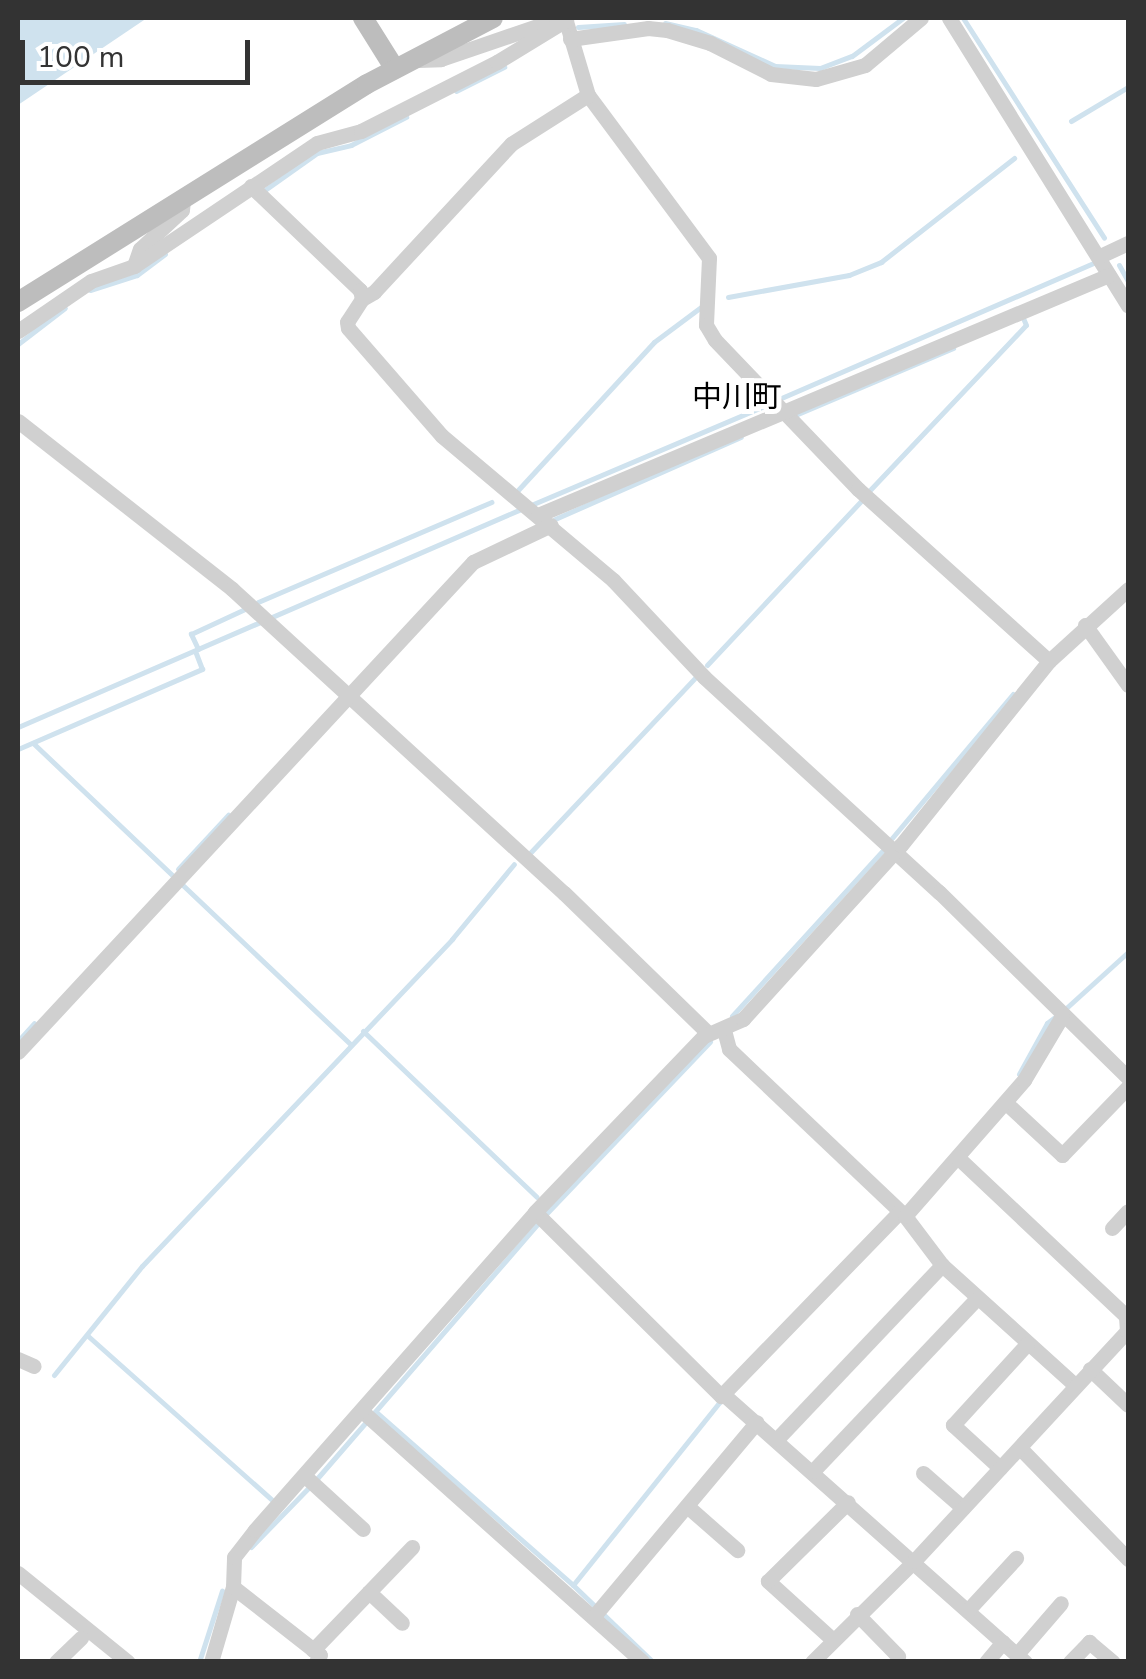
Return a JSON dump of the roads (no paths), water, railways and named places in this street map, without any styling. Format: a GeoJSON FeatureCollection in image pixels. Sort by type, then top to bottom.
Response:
{"type":"FeatureCollection","features":[{"type":"Feature","properties":{"kind":"street"},"geometry":{"type":"LineString","coordinates":[[363,18],[378,43],[404,64],[441,59],[564,18]]}},
{"type":"Feature","properties":{"kind":"street"},"geometry":{"type":"LineString","coordinates":[[18,302],[182,197],[404,64],[493,18]]}},
{"type":"Feature","properties":{"kind":"street"},"geometry":{"type":"LineString","coordinates":[[564,18],[588,95],[709,258],[706,325],[780,410],[943,568],[1049,661]]}},
{"type":"Feature","properties":{"kind":"street"},"geometry":{"type":"LineString","coordinates":[[18,331],[91,280],[134,266],[256,191],[317,142],[361,131],[497,62],[564,18]]}},
{"type":"Feature","properties":{"kind":"street"},"geometry":{"type":"LineString","coordinates":[[570,40],[648,28],[668,30],[710,43],[771,74],[816,80],[866,65],[921,18]]}},
{"type":"Feature","properties":{"kind":"street"},"geometry":{"type":"LineString","coordinates":[[949,18],[1128,306]]}},
{"type":"Feature","properties":{"kind":"street"},"geometry":{"type":"LineString","coordinates":[[588,95],[511,144],[374,292],[362,299],[346,322],[348,328],[442,436],[613,580],[704,676],[894,852],[1128,1078]]}},
{"type":"Feature","properties":{"kind":"street"},"geometry":{"type":"LineString","coordinates":[[256,191],[360,290],[362,299]]}},
{"type":"Feature","properties":{"kind":"street"},"geometry":{"type":"LineString","coordinates":[[134,266],[140,248],[182,210],[182,197]]}},
{"type":"Feature","properties":{"kind":"street"},"geometry":{"type":"LineString","coordinates":[[1100,256],[1123,245],[1128,264]]}},
{"type":"Feature","properties":{"kind":"street"},"geometry":{"type":"LineString","coordinates":[[18,1052],[473,562],[535,513],[1110,275]]}},
{"type":"Feature","properties":{"kind":"street"},"geometry":{"type":"LineString","coordinates":[[18,421],[256,611],[349,695],[716,1032],[729,1049],[902,1213],[942,1265],[976,1299],[1075,1385]]}},
{"type":"Feature","properties":{"kind":"street"},"geometry":{"type":"LineString","coordinates":[[211,1662],[233,1587],[237,1551],[310,1482],[540,1216],[716,1032],[743,1018],[894,852],[1049,661],[1128,588]]}},
{"type":"Feature","properties":{"kind":"street"},"geometry":{"type":"LineString","coordinates":[[1085,625],[1128,685]]}},
{"type":"Feature","properties":{"kind":"street"},"geometry":{"type":"LineString","coordinates":[[725,1396],[957,1157],[1024,1080],[1060,1014]]}},
{"type":"Feature","properties":{"kind":"street"},"geometry":{"type":"LineString","coordinates":[[1005,1102],[1062,1154],[1128,1087]]}},
{"type":"Feature","properties":{"kind":"street"},"geometry":{"type":"LineString","coordinates":[[812,1662],[914,1561],[1127,1331],[1127,1315],[957,1157]]}},
{"type":"Feature","properties":{"kind":"street"},"geometry":{"type":"LineString","coordinates":[[1112,1228],[1128,1211]]}},
{"type":"Feature","properties":{"kind":"street"},"geometry":{"type":"LineString","coordinates":[[540,1216],[725,1396],[1021,1658],[1061,1603]]}},
{"type":"Feature","properties":{"kind":"street"},"geometry":{"type":"LineString","coordinates":[[777,1439],[942,1265]]}},
{"type":"Feature","properties":{"kind":"street"},"geometry":{"type":"LineString","coordinates":[[814,1471],[976,1299]]}},
{"type":"Feature","properties":{"kind":"street"},"geometry":{"type":"LineString","coordinates":[[1000,1468],[952,1424],[1028,1344]]}},
{"type":"Feature","properties":{"kind":"street"},"geometry":{"type":"LineString","coordinates":[[18,1360],[34,1366]]}},
{"type":"Feature","properties":{"kind":"street"},"geometry":{"type":"LineString","coordinates":[[1090,1368],[1128,1405]]}},
{"type":"Feature","properties":{"kind":"street"},"geometry":{"type":"LineString","coordinates":[[368,1416],[598,1611],[643,1662]]}},
{"type":"Feature","properties":{"kind":"street"},"geometry":{"type":"LineString","coordinates":[[598,1611],[757,1422]]}},
{"type":"Feature","properties":{"kind":"street"},"geometry":{"type":"LineString","coordinates":[[1020,1448],[1128,1560]]}},
{"type":"Feature","properties":{"kind":"street"},"geometry":{"type":"LineString","coordinates":[[923,1473],[963,1508]]}},
{"type":"Feature","properties":{"kind":"street"},"geometry":{"type":"LineString","coordinates":[[310,1482],[364,1529]]}},
{"type":"Feature","properties":{"kind":"street"},"geometry":{"type":"LineString","coordinates":[[833,1640],[768,1582],[848,1502]]}},
{"type":"Feature","properties":{"kind":"street"},"geometry":{"type":"LineString","coordinates":[[687,1506],[737,1550]]}},
{"type":"Feature","properties":{"kind":"street"},"geometry":{"type":"LineString","coordinates":[[233,1587],[319,1657],[369,1592],[412,1547]]}},
{"type":"Feature","properties":{"kind":"street"},"geometry":{"type":"LineString","coordinates":[[968,1610],[1016,1558]]}},
{"type":"Feature","properties":{"kind":"street"},"geometry":{"type":"LineString","coordinates":[[18,1573],[128,1662]]}},
{"type":"Feature","properties":{"kind":"street"},"geometry":{"type":"LineString","coordinates":[[369,1592],[402,1623]]}},
{"type":"Feature","properties":{"kind":"street"},"geometry":{"type":"LineString","coordinates":[[857,1614],[898,1656]]}},
{"type":"Feature","properties":{"kind":"street"},"geometry":{"type":"LineString","coordinates":[[56,1662],[81,1638]]}},
{"type":"Feature","properties":{"kind":"street"},"geometry":{"type":"LineString","coordinates":[[986,1662],[1003,1642]]}},
{"type":"Feature","properties":{"kind":"street"},"geometry":{"type":"LineString","coordinates":[[1070,1662],[1089,1642],[1113,1662]]}},
{"type":"Feature","properties":{"kind":"water"},"geometry":{"type":"Polygon","coordinates":[[[18,18],[147,18],[18,105],[18,18]]]}},
{"type":"Feature","properties":{"kind":"waterway"},"geometry":{"type":"LineString","coordinates":[[665,23],[696,30],[775,66],[820,68],[852,56],[903,18]]}},
{"type":"Feature","properties":{"kind":"waterway"},"geometry":{"type":"LineString","coordinates":[[963,18],[1104,238]]}},
{"type":"Feature","properties":{"kind":"waterway"},"geometry":{"type":"LineString","coordinates":[[578,27],[624,24]]}},
{"type":"Feature","properties":{"kind":"waterway"},"geometry":{"type":"LineString","coordinates":[[456,91],[504,67]]}},
{"type":"Feature","properties":{"kind":"waterway"},"geometry":{"type":"LineString","coordinates":[[1071,121],[1128,87]]}},
{"type":"Feature","properties":{"kind":"waterway"},"geometry":{"type":"LineString","coordinates":[[262,192],[317,153],[351,145],[406,117]]}},
{"type":"Feature","properties":{"kind":"waterway"},"geometry":{"type":"LineString","coordinates":[[728,297],[849,275],[881,262],[1014,158]]}},
{"type":"Feature","properties":{"kind":"waterway"},"geometry":{"type":"LineString","coordinates":[[90,290],[137,275],[165,254]]}},
{"type":"Feature","properties":{"kind":"waterway"},"geometry":{"type":"LineString","coordinates":[[779,399],[1093,263]]}},
{"type":"Feature","properties":{"kind":"waterway"},"geometry":{"type":"LineString","coordinates":[[1119,265],[1128,281]]}},
{"type":"Feature","properties":{"kind":"waterway"},"geometry":{"type":"LineString","coordinates":[[518,490],[654,342],[701,307]]}},
{"type":"Feature","properties":{"kind":"waterway"},"geometry":{"type":"LineString","coordinates":[[18,344],[65,308]]}},
{"type":"Feature","properties":{"kind":"waterway"},"geometry":{"type":"LineString","coordinates":[[869,491],[1026,325],[1023,318]]}},
{"type":"Feature","properties":{"kind":"waterway"},"geometry":{"type":"LineString","coordinates":[[793,416],[953,348]]}},
{"type":"Feature","properties":{"kind":"waterway"},"geometry":{"type":"LineString","coordinates":[[531,505],[769,404]]}},
{"type":"Feature","properties":{"kind":"waterway"},"geometry":{"type":"LineString","coordinates":[[555,519],[741,437]]}},
{"type":"Feature","properties":{"kind":"waterway"},"geometry":{"type":"LineString","coordinates":[[707,665],[862,500]]}},
{"type":"Feature","properties":{"kind":"waterway"},"geometry":{"type":"LineString","coordinates":[[258,602],[491,502]]}},
{"type":"Feature","properties":{"kind":"waterway"},"geometry":{"type":"LineString","coordinates":[[18,727],[521,509]]}},
{"type":"Feature","properties":{"kind":"waterway"},"geometry":{"type":"LineString","coordinates":[[198,649],[191,634],[245,609]]}},
{"type":"Feature","properties":{"kind":"waterway"},"geometry":{"type":"LineString","coordinates":[[18,749],[202,669],[195,651]]}},
{"type":"Feature","properties":{"kind":"waterway"},"geometry":{"type":"LineString","coordinates":[[529,854],[695,678]]}},
{"type":"Feature","properties":{"kind":"waterway"},"geometry":{"type":"LineString","coordinates":[[892,838],[1013,694]]}},
{"type":"Feature","properties":{"kind":"waterway"},"geometry":{"type":"LineString","coordinates":[[33,743],[350,1044]]}},
{"type":"Feature","properties":{"kind":"waterway"},"geometry":{"type":"LineString","coordinates":[[178,869],[228,815]]}},
{"type":"Feature","properties":{"kind":"waterway"},"geometry":{"type":"LineString","coordinates":[[732,1016],[883,850]]}},
{"type":"Feature","properties":{"kind":"waterway"},"geometry":{"type":"LineString","coordinates":[[54,1375],[142,1266],[452,939],[514,864]]}},
{"type":"Feature","properties":{"kind":"waterway"},"geometry":{"type":"LineString","coordinates":[[1064,1010],[1128,952]]}},
{"type":"Feature","properties":{"kind":"waterway"},"geometry":{"type":"LineString","coordinates":[[1019,1074],[1047,1023],[1055,1017]]}},
{"type":"Feature","properties":{"kind":"waterway"},"geometry":{"type":"LineString","coordinates":[[18,1041],[34,1023]]}},
{"type":"Feature","properties":{"kind":"waterway"},"geometry":{"type":"LineString","coordinates":[[363,1031],[537,1197]]}},
{"type":"Feature","properties":{"kind":"waterway"},"geometry":{"type":"LineString","coordinates":[[251,1547],[314,1482],[546,1214],[710,1042]]}},
{"type":"Feature","properties":{"kind":"waterway"},"geometry":{"type":"LineString","coordinates":[[88,1336],[272,1500]]}},
{"type":"Feature","properties":{"kind":"waterway"},"geometry":{"type":"LineString","coordinates":[[573,1585],[721,1400]]}},
{"type":"Feature","properties":{"kind":"waterway"},"geometry":{"type":"LineString","coordinates":[[376,1412],[573,1585],[653,1662]]}},
{"type":"Feature","properties":{"kind":"waterway"},"geometry":{"type":"LineString","coordinates":[[199,1662],[222,1591]]}},
{"type":"Feature","properties":{"kind":"district","name":"中川町"},"geometry":{"type":"Point","coordinates":[737,398]}}]}
